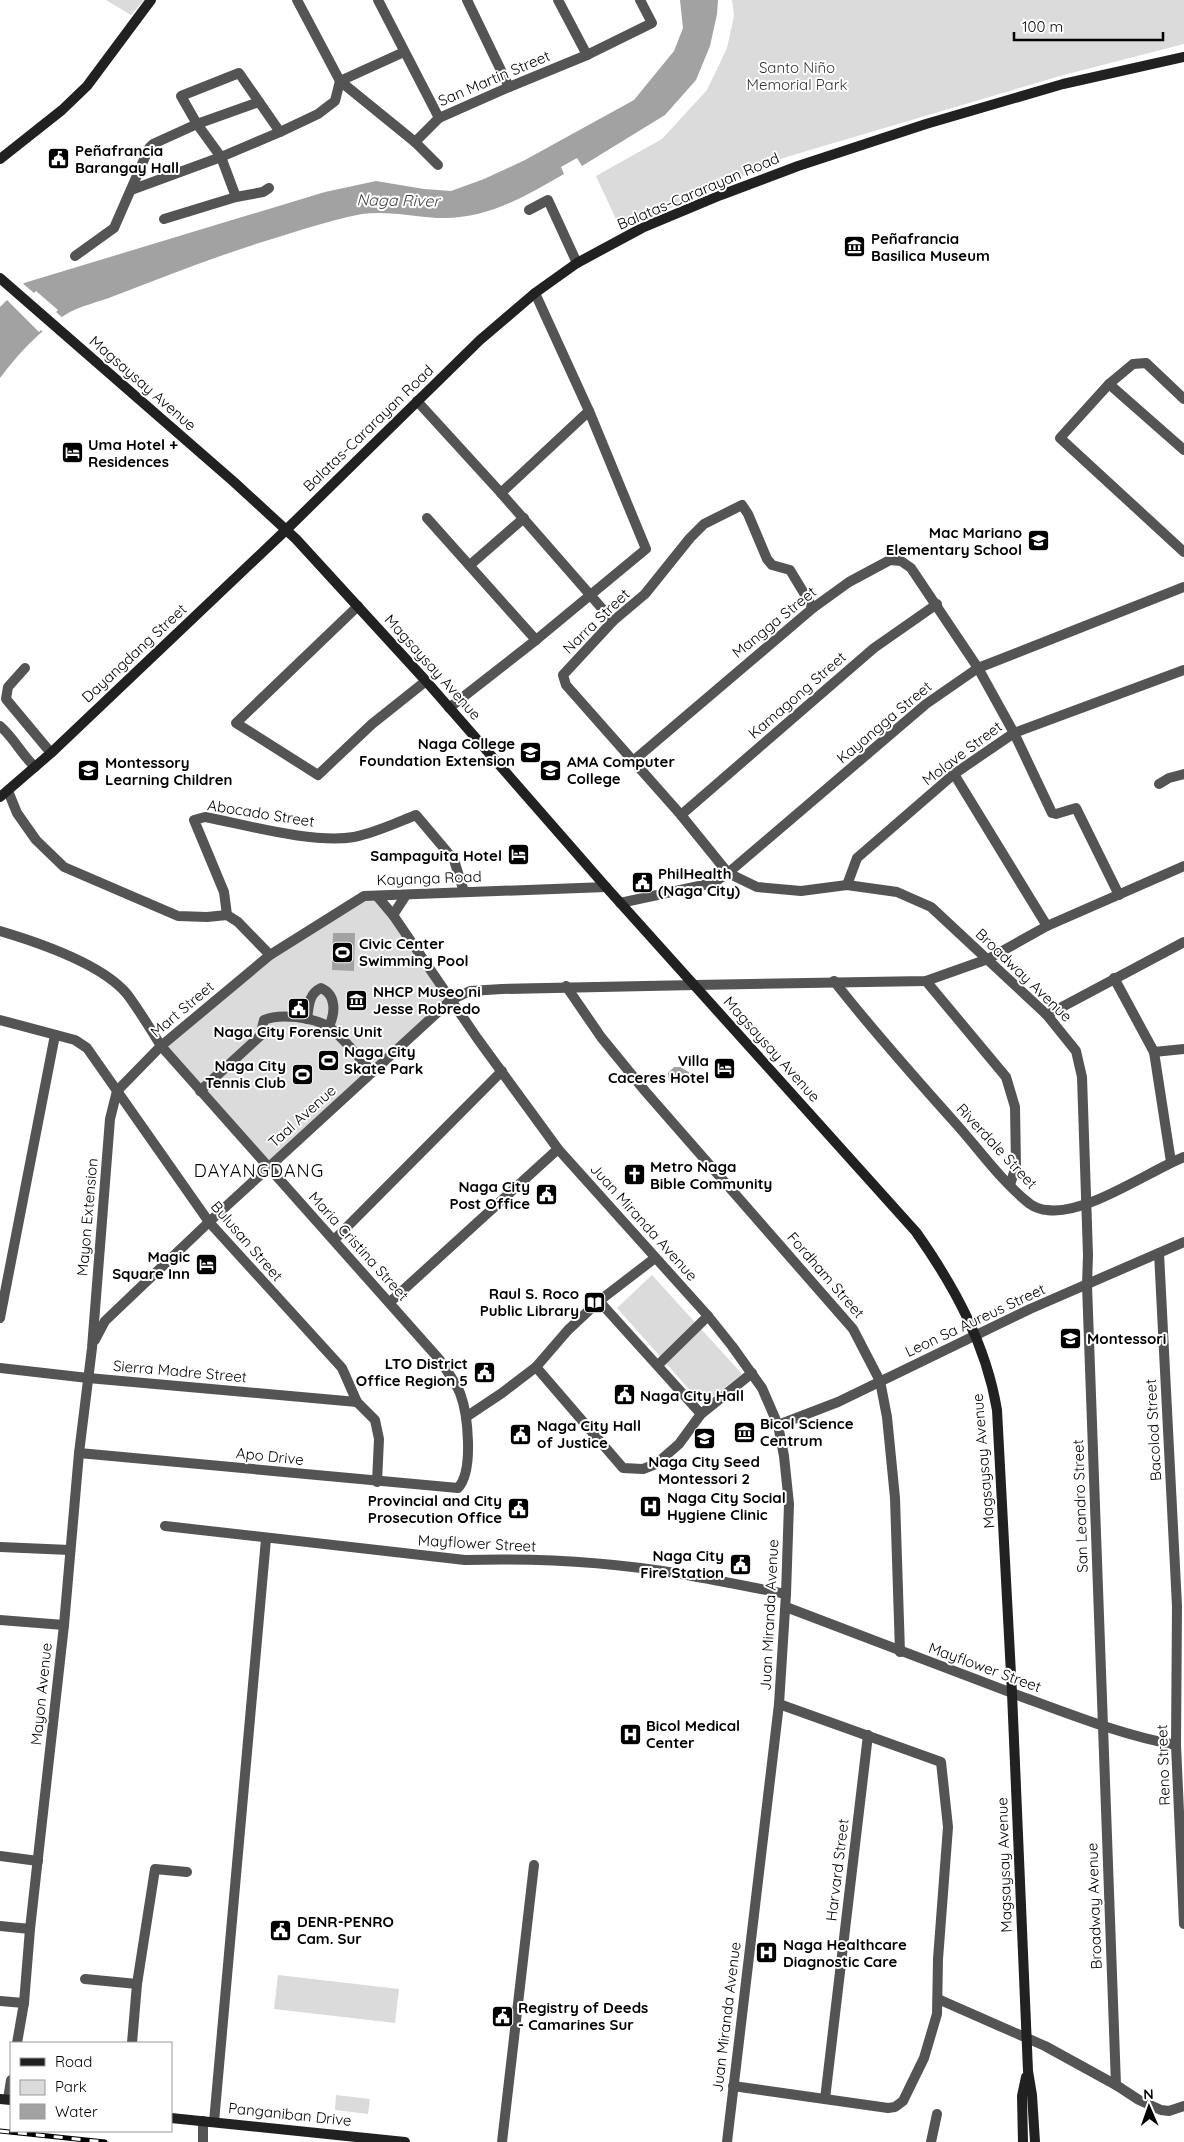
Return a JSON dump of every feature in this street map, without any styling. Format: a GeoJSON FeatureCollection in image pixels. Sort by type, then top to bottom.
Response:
{"type":"FeatureCollection","features":[{"type":"Feature","properties":{"kind":"main road"},"geometry":{"type":"LineString","coordinates":[[0,159],[62,110],[87,86],[150,0]]}},
{"type":"Feature","properties":{"kind":"main road","name":"Balatas-Cararayan Road"},"geometry":{"type":"LineString","coordinates":[[287,529],[416,401],[480,340],[534,293],[577,263],[642,228],[798,166],[926,124],[1063,84],[1184,57]]}},
{"type":"Feature","properties":{"kind":"main road","name":"Magsaysay Avenue"},"geometry":{"type":"LineString","coordinates":[[0,278],[287,529],[426,681],[620,903],[916,1232],[952,1286],[976,1336],[988,1370],[997,1410],[1012,1693],[1026,2039],[1035,2142]]}},
{"type":"Feature","properties":{"kind":"main road","name":"Dayangdang Street"},"geometry":{"type":"LineString","coordinates":[[4,794],[51,753],[287,529]]}},
{"type":"Feature","properties":{"kind":"main road","name":"Magsaysay Avenue"},"geometry":{"type":"LineString","coordinates":[[1023,2142],[1022,2096],[1028,2071]]}},
{"type":"Feature","properties":{"kind":"main road","name":"Panganiban Drive"},"geometry":{"type":"LineString","coordinates":[[172,2118],[405,2142]]}},
{"type":"Feature","properties":{"kind":"street"},"geometry":{"type":"LineString","coordinates":[[297,0],[340,81],[415,142],[438,165]]}},
{"type":"Feature","properties":{"kind":"street"},"geometry":{"type":"LineString","coordinates":[[378,0],[439,118]]}},
{"type":"Feature","properties":{"kind":"street"},"geometry":{"type":"LineString","coordinates":[[467,0],[509,87]]}},
{"type":"Feature","properties":{"kind":"street"},"geometry":{"type":"LineString","coordinates":[[558,0],[587,55]]}},
{"type":"Feature","properties":{"kind":"street","name":"San Martin Street"},"geometry":{"type":"LineString","coordinates":[[415,142],[439,118],[587,55],[652,24],[640,0]]}},
{"type":"Feature","properties":{"kind":"street"},"geometry":{"type":"LineString","coordinates":[[340,81],[404,52]]}},
{"type":"Feature","properties":{"kind":"street"},"geometry":{"type":"LineString","coordinates":[[236,196],[220,157],[197,124],[181,96],[239,72],[280,132]]}},
{"type":"Feature","properties":{"kind":"street"},"geometry":{"type":"LineString","coordinates":[[131,190],[220,157],[318,114],[335,101],[340,81]]}},
{"type":"Feature","properties":{"kind":"street"},"geometry":{"type":"LineString","coordinates":[[75,256],[114,228],[149,148],[197,124],[259,102]]}},
{"type":"Feature","properties":{"kind":"street"},"geometry":{"type":"LineString","coordinates":[[164,219],[236,196],[263,192],[269,188]]}},
{"type":"Feature","properties":{"kind":"street"},"geometry":{"type":"LineString","coordinates":[[529,210],[548,200],[577,263]]}},
{"type":"Feature","properties":{"kind":"street"},"geometry":{"type":"LineString","coordinates":[[449,708],[536,640],[646,549],[589,411],[534,293]]}},
{"type":"Feature","properties":{"kind":"street"},"geometry":{"type":"LineString","coordinates":[[1184,399],[1146,363],[1133,364],[1109,384],[1060,438],[1184,552]]}},
{"type":"Feature","properties":{"kind":"street"},"geometry":{"type":"LineString","coordinates":[[1109,384],[1184,450]]}},
{"type":"Feature","properties":{"kind":"street"},"geometry":{"type":"LineString","coordinates":[[416,401],[502,493],[613,621]]}},
{"type":"Feature","properties":{"kind":"street"},"geometry":{"type":"LineString","coordinates":[[502,493],[589,411]]}},
{"type":"Feature","properties":{"kind":"street","name":"Narra Street"},"geometry":{"type":"LineString","coordinates":[[728,873],[681,815],[566,685],[562,674],[613,621],[645,594],[690,538],[704,524],[742,505],[748,514],[767,559],[772,564],[790,570],[813,608]]}},
{"type":"Feature","properties":{"kind":"street"},"geometry":{"type":"LineString","coordinates":[[427,518],[536,640]]}},
{"type":"Feature","properties":{"kind":"street"},"geometry":{"type":"LineString","coordinates":[[470,565],[524,518]]}},
{"type":"Feature","properties":{"kind":"street","name":"Mangga Street"},"geometry":{"type":"LineString","coordinates":[[633,761],[813,608],[849,582],[890,560],[901,561],[910,568],[937,604]]}},
{"type":"Feature","properties":{"kind":"street","name":"Kayangga Street"},"geometry":{"type":"LineString","coordinates":[[620,903],[713,883],[728,873],[926,704],[978,668],[1184,587]]}},
{"type":"Feature","properties":{"kind":"street"},"geometry":{"type":"LineString","coordinates":[[937,604],[978,668],[1014,733],[1052,814],[1076,808],[1118,895]]}},
{"type":"Feature","properties":{"kind":"street","name":"Kamagong Street"},"geometry":{"type":"LineString","coordinates":[[681,815],[874,648],[937,604]]}},
{"type":"Feature","properties":{"kind":"street"},"geometry":{"type":"LineString","coordinates":[[358,606],[236,723],[318,775],[372,724],[426,681]]}},
{"type":"Feature","properties":{"kind":"street"},"geometry":{"type":"LineString","coordinates":[[25,668],[8,687],[6,699],[51,753]]}},
{"type":"Feature","properties":{"kind":"street","name":"Molave Street"},"geometry":{"type":"LineString","coordinates":[[847,885],[857,858],[954,774],[1014,733],[1184,670]]}},
{"type":"Feature","properties":{"kind":"street"},"geometry":{"type":"LineString","coordinates":[[0,726],[11,735],[35,767]]}},
{"type":"Feature","properties":{"kind":"street"},"geometry":{"type":"LineString","coordinates":[[954,774],[1047,926]]}},
{"type":"Feature","properties":{"kind":"street"},"geometry":{"type":"LineString","coordinates":[[1159,784],[1169,778],[1184,774]]}},
{"type":"Feature","properties":{"kind":"street"},"geometry":{"type":"LineString","coordinates":[[4,794],[36,840],[64,868],[178,916],[208,917],[227,915],[238,922],[270,954]]}},
{"type":"Feature","properties":{"kind":"street","name":"Abocado Street"},"geometry":{"type":"LineString","coordinates":[[227,915],[224,892],[194,820],[205,817],[313,838],[354,837],[388,827],[416,815],[454,860],[464,892]]}},
{"type":"Feature","properties":{"kind":"street","name":"Taal Avenue"},"geometry":{"type":"LineString","coordinates":[[92,1348],[105,1321],[209,1222],[451,1000],[470,991],[566,986],[926,980],[988,958],[1047,926],[1184,866]]}},
{"type":"Feature","properties":{"kind":"street","name":"Broadway Avenue"},"geometry":{"type":"LineString","coordinates":[[728,873],[757,887],[801,891],[847,885],[897,892],[931,907],[988,958],[1047,1015],[1076,1051],[1082,1077],[1087,1285]]}},
{"type":"Feature","properties":{"kind":"street","name":"Kayanga Road"},"geometry":{"type":"LineString","coordinates":[[270,954],[364,896],[606,887]]}},
{"type":"Feature","properties":{"kind":"street"},"geometry":{"type":"LineString","coordinates":[[393,915],[406,895]]}},
{"type":"Feature","properties":{"kind":"street","name":"Juan Miranda Avenue"},"geometry":{"type":"LineString","coordinates":[[377,896],[393,915],[451,1000],[558,1149],[708,1316],[752,1372],[762,1388],[778,1425],[784,1456],[789,1504],[786,1607],[779,1704],[728,2142]]}},
{"type":"Feature","properties":{"kind":"street","name":"Maria Cristina Street"},"geometry":{"type":"LineString","coordinates":[[0,931],[32,940],[94,968],[126,992],[161,1046],[439,1359],[460,1393],[466,1417],[468,1464],[464,1482],[458,1488]]}},
{"type":"Feature","properties":{"kind":"street"},"geometry":{"type":"LineString","coordinates":[[1047,1015],[1184,942]]}},
{"type":"Feature","properties":{"kind":"street","name":"Mart Street"},"geometry":{"type":"LineString","coordinates":[[118,1090],[161,1046],[270,954]]}},
{"type":"Feature","properties":{"kind":"street"},"geometry":{"type":"LineString","coordinates":[[1114,978],[1154,1052],[1171,1162]]}},
{"type":"Feature","properties":{"kind":"street"},"geometry":{"type":"LineString","coordinates":[[926,980],[1006,1078],[1015,1107],[1016,1166],[1010,1185]]}},
{"type":"Feature","properties":{"kind":"street","name":"Riverdale Street"},"geometry":{"type":"LineString","coordinates":[[834,981],[865,1021],[960,1128],[987,1162],[1031,1205],[1048,1210],[1069,1209],[1085,1204],[1124,1188],[1171,1162],[1184,1157]]}},
{"type":"Feature","properties":{"kind":"street","name":"Fordham Street"},"geometry":{"type":"LineString","coordinates":[[566,986],[601,1037],[645,1091],[853,1329],[880,1381],[887,1417],[895,1498],[900,1652]]}},
{"type":"Feature","properties":{"kind":"street"},"geometry":{"type":"LineString","coordinates":[[308,1020],[311,996],[321,988],[331,996],[334,1005],[333,1019],[328,1026]]}},
{"type":"Feature","properties":{"kind":"street"},"geometry":{"type":"LineString","coordinates":[[200,1091],[260,1036],[264,1020],[270,1017],[296,1016],[328,1026],[372,1072]]}},
{"type":"Feature","properties":{"kind":"street","name":"Bulusan Street"},"geometry":{"type":"LineString","coordinates":[[0,1020],[74,1040],[87,1048],[209,1222],[342,1368],[357,1402],[375,1420],[379,1439],[377,1482]]}},
{"type":"Feature","properties":{"kind":"street"},"geometry":{"type":"LineString","coordinates":[[0,1312],[55,1035]]}},
{"type":"Feature","properties":{"kind":"street"},"geometry":{"type":"LineString","coordinates":[[1154,1052],[1184,1049]]}},
{"type":"Feature","properties":{"kind":"street"},"geometry":{"type":"LineString","coordinates":[[334,1240],[502,1072]]}},
{"type":"Feature","properties":{"kind":"street","name":"Mayon Extension"},"geometry":{"type":"LineString","coordinates":[[92,1348],[110,1118],[118,1090]]}},
{"type":"Feature","properties":{"kind":"street"},"geometry":{"type":"LineString","coordinates":[[390,1302],[558,1149]]}},
{"type":"Feature","properties":{"kind":"street","name":"Leon Sa Aureus Street"},"geometry":{"type":"LineString","coordinates":[[778,1425],[838,1402],[1030,1309],[1184,1242]]}},
{"type":"Feature","properties":{"kind":"street","name":"Bacolod Street"},"geometry":{"type":"LineString","coordinates":[[1159,1253],[1180,1606]]}},
{"type":"Feature","properties":{"kind":"street"},"geometry":{"type":"LineString","coordinates":[[466,1417],[536,1367],[568,1330],[599,1301],[655,1258]]}},
{"type":"Feature","properties":{"kind":"street","name":"San Leandro Street"},"geometry":{"type":"LineString","coordinates":[[1087,1285],[1103,1726]]}},
{"type":"Feature","properties":{"kind":"street"},"geometry":{"type":"LineString","coordinates":[[599,1301],[701,1414]]}},
{"type":"Feature","properties":{"kind":"street"},"geometry":{"type":"LineString","coordinates":[[658,1365],[708,1316]]}},
{"type":"Feature","properties":{"kind":"street","name":"Mayon Avenue"},"geometry":{"type":"LineString","coordinates":[[17,2042],[24,2003],[30,1929],[64,1625],[79,1453],[92,1348]]}},
{"type":"Feature","properties":{"kind":"street"},"geometry":{"type":"LineString","coordinates":[[536,1367],[623,1468],[643,1469],[656,1464],[679,1444],[701,1414],[752,1372]]}},
{"type":"Feature","properties":{"kind":"street","name":"Sierra Madre Street"},"geometry":{"type":"LineString","coordinates":[[0,1368],[88,1378],[357,1402]]}},
{"type":"Feature","properties":{"kind":"street","name":"Apo Drive"},"geometry":{"type":"LineString","coordinates":[[79,1453],[458,1488]]}},
{"type":"Feature","properties":{"kind":"street","name":"Mayflower Street"},"geometry":{"type":"LineString","coordinates":[[165,1526],[266,1539],[465,1560],[499,1559],[598,1564],[680,1573],[786,1594]]}},
{"type":"Feature","properties":{"kind":"street"},"geometry":{"type":"LineString","coordinates":[[214,2122],[266,1539]]}},
{"type":"Feature","properties":{"kind":"street"},"geometry":{"type":"LineString","coordinates":[[0,1547],[70,1550]]}},
{"type":"Feature","properties":{"kind":"street","name":"Reno Street"},"geometry":{"type":"LineString","coordinates":[[1180,1606],[1176,1745],[1184,1924]]}},
{"type":"Feature","properties":{"kind":"street","name":"Mayflower Street"},"geometry":{"type":"LineString","coordinates":[[786,1607],[900,1652],[1103,1726],[1143,1739],[1176,1745]]}},
{"type":"Feature","properties":{"kind":"street"},"geometry":{"type":"LineString","coordinates":[[0,1620],[64,1625]]}},
{"type":"Feature","properties":{"kind":"street"},"geometry":{"type":"LineString","coordinates":[[734,2086],[888,2108],[895,2107],[903,2100],[924,2058],[937,2014],[938,1959],[948,1826],[941,1762],[779,1704]]}},
{"type":"Feature","properties":{"kind":"street","name":"Broadway Avenue"},"geometry":{"type":"LineString","coordinates":[[1103,1726],[1116,2085]]}},
{"type":"Feature","properties":{"kind":"street","name":"Harvard Street"},"geometry":{"type":"LineString","coordinates":[[825,2099],[868,1735]]}},
{"type":"Feature","properties":{"kind":"street"},"geometry":{"type":"LineString","coordinates":[[0,1856],[38,1861]]}},
{"type":"Feature","properties":{"kind":"street"},"geometry":{"type":"LineString","coordinates":[[502,2142],[534,1865]]}},
{"type":"Feature","properties":{"kind":"street"},"geometry":{"type":"LineString","coordinates":[[132,2042],[137,1984],[155,1869],[187,1872]]}},
{"type":"Feature","properties":{"kind":"street"},"geometry":{"type":"LineString","coordinates":[[0,1926],[30,1929]]}},
{"type":"Feature","properties":{"kind":"street"},"geometry":{"type":"LineString","coordinates":[[86,1978],[137,1984]]}},
{"type":"Feature","properties":{"kind":"street"},"geometry":{"type":"LineString","coordinates":[[938,1999],[947,2001],[1026,2039],[1045,2046],[1116,2085],[1139,2100],[1161,2110],[1169,2111],[1184,2106]]}},
{"type":"Feature","properties":{"kind":"street"},"geometry":{"type":"LineString","coordinates":[[0,2000],[24,2003]]}},
{"type":"Feature","properties":{"kind":"street"},"geometry":{"type":"LineString","coordinates":[[6,2099],[10,2084]]}},
{"type":"Feature","properties":{"kind":"street"},"geometry":{"type":"LineString","coordinates":[[931,2142],[937,2114]]}},
{"type":"Feature","properties":{"kind":"street"},"geometry":{"type":"LineString","coordinates":[[203,2121],[203,2142]]}},
{"type":"Feature","properties":{"kind":"green space"},"geometry":{"type":"Polygon","coordinates":[[[106,0],[144,0],[131,15],[106,0]]]}},
{"type":"Feature","properties":{"kind":"green space","name":"Santo Niño Memorial Park"},"geometry":{"type":"Polygon","coordinates":[[[732,0],[1184,0],[1184,44],[1060,76],[783,158],[621,230],[596,176],[662,139],[707,90],[727,48],[734,16],[732,0]]]}},
{"type":"Feature","properties":{"kind":"green space"},"geometry":{"type":"Polygon","coordinates":[[[364,896],[377,896],[451,1000],[268,1168],[161,1046],[270,955],[364,896]]]}},
{"type":"Feature","properties":{"kind":"green space"},"geometry":{"type":"Polygon","coordinates":[[[652,1275],[742,1374],[703,1405],[617,1308],[652,1275]]]}},
{"type":"Feature","properties":{"kind":"green space"},"geometry":{"type":"Polygon","coordinates":[[[278,1975],[399,1989],[395,2023],[274,2009],[278,1975]]]}},
{"type":"Feature","properties":{"kind":"green space"},"geometry":{"type":"Polygon","coordinates":[[[336,2095],[370,2099],[368,2114],[335,2110],[336,2095]]]}},
{"type":"Feature","properties":{"kind":"water","name":"Naga River"},"geometry":{"type":"Polygon","coordinates":[[[680,0],[718,0],[710,46],[696,80],[665,115],[582,166],[577,158],[561,167],[564,174],[550,182],[508,204],[477,214],[435,218],[383,213],[362,214],[304,229],[199,264],[65,315],[46,328],[29,344],[0,378],[0,307],[24,283],[325,192],[376,181],[424,189],[451,191],[484,179],[525,160],[634,100],[674,51],[683,28],[680,0]]]}},
{"type":"Feature","properties":{"kind":"water","name":"Civic Center Swimming Pool"},"geometry":{"type":"Polygon","coordinates":[[[333,933],[355,933],[354,971],[332,970],[333,933]]]}},
{"type":"Feature","properties":{"kind":"water"},"geometry":{"type":"Polygon","coordinates":[[[674,1067],[680,1067],[689,1072],[690,1080],[671,1083],[668,1073],[674,1067]]]}},
{"type":"Feature","properties":{"kind":"pier"},"geometry":{"type":"Polygon","coordinates":[[[21,282],[34,293],[36,291],[58,310],[56,312],[64,319],[44,333],[41,330],[39,332],[5,298],[21,282]]]}},
{"type":"Feature","properties":{"kind":"railway"},"geometry":{"type":"LineString","coordinates":[[0,2131],[105,2142]]}},
{"type":"Feature","properties":{"kind":"place","name":"Peñafrancia Barangay Hall"},"geometry":{"type":"Point","coordinates":[59,159]}},
{"type":"Feature","properties":{"kind":"place","name":"Peñafrancia Basilica Museum"},"geometry":{"type":"Point","coordinates":[855,247]}},
{"type":"Feature","properties":{"kind":"place","name":"Uma Hotel + Residences"},"geometry":{"type":"Point","coordinates":[72,453]}},
{"type":"Feature","properties":{"kind":"place","name":"Mac Mariano Elementary School"},"geometry":{"type":"Point","coordinates":[1038,541]}},
{"type":"Feature","properties":{"kind":"place","name":"Naga College Foundation Extension"},"geometry":{"type":"Point","coordinates":[531,752]}},
{"type":"Feature","properties":{"kind":"place","name":"AMA Computer College"},"geometry":{"type":"Point","coordinates":[551,770]}},
{"type":"Feature","properties":{"kind":"place","name":"Montessory Learning Children"},"geometry":{"type":"Point","coordinates":[89,771]}},
{"type":"Feature","properties":{"kind":"place","name":"Sampaguita Hotel"},"geometry":{"type":"Point","coordinates":[518,855]}},
{"type":"Feature","properties":{"kind":"place","name":"PhilHealth (Naga City)"},"geometry":{"type":"Point","coordinates":[642,882]}},
{"type":"Feature","properties":{"kind":"place","name":"Civic Center Swimming Pool"},"geometry":{"type":"Point","coordinates":[343,952]}},
{"type":"Feature","properties":{"kind":"place","name":"NHCP Museo ni Jesse Robredo"},"geometry":{"type":"Point","coordinates":[357,1000]}},
{"type":"Feature","properties":{"kind":"place","name":"Naga City Forensic Unit"},"geometry":{"type":"Point","coordinates":[298,1008]}},
{"type":"Feature","properties":{"kind":"place","name":"Naga City Skate Park"},"geometry":{"type":"Point","coordinates":[328,1060]}},
{"type":"Feature","properties":{"kind":"place","name":"Villa Caceres Hotel"},"geometry":{"type":"Point","coordinates":[725,1069]}},
{"type":"Feature","properties":{"kind":"place","name":"Naga City Tennis Club"},"geometry":{"type":"Point","coordinates":[302,1074]}},
{"type":"Feature","properties":{"kind":"place","name":"Metro Naga Bible Community"},"geometry":{"type":"Point","coordinates":[634,1175]}},
{"type":"Feature","properties":{"kind":"place","name":"Naga City Post Office"},"geometry":{"type":"Point","coordinates":[546,1195]}},
{"type":"Feature","properties":{"kind":"place","name":"Magic Square Inn"},"geometry":{"type":"Point","coordinates":[206,1265]}},
{"type":"Feature","properties":{"kind":"place","name":"Raul S. Roco Public Library"},"geometry":{"type":"Point","coordinates":[595,1302]}},
{"type":"Feature","properties":{"kind":"place","name":"Montessori"},"geometry":{"type":"Point","coordinates":[1071,1338]}},
{"type":"Feature","properties":{"kind":"place","name":"LTO District Office Region 5"},"geometry":{"type":"Point","coordinates":[484,1372]}},
{"type":"Feature","properties":{"kind":"place","name":"Naga City Hall"},"geometry":{"type":"Point","coordinates":[624,1395]}},
{"type":"Feature","properties":{"kind":"place","name":"Bicol Science Centrum"},"geometry":{"type":"Point","coordinates":[744,1432]}},
{"type":"Feature","properties":{"kind":"place","name":"Naga City Hall of Justice"},"geometry":{"type":"Point","coordinates":[521,1434]}},
{"type":"Feature","properties":{"kind":"place","name":"Naga City Seed Montessori 2"},"geometry":{"type":"Point","coordinates":[704,1438]}},
{"type":"Feature","properties":{"kind":"place","name":"Naga City Social Hygiene Clinic"},"geometry":{"type":"Point","coordinates":[651,1506]}},
{"type":"Feature","properties":{"kind":"place","name":"Provincial and City Prosecution Office"},"geometry":{"type":"Point","coordinates":[518,1509]}},
{"type":"Feature","properties":{"kind":"place","name":"Naga City Fire Station"},"geometry":{"type":"Point","coordinates":[740,1564]}},
{"type":"Feature","properties":{"kind":"place","name":"Bicol Medical Center"},"geometry":{"type":"Point","coordinates":[630,1734]}},
{"type":"Feature","properties":{"kind":"place","name":"DENR-PENRO Cam. Sur"},"geometry":{"type":"Point","coordinates":[281,1930]}},
{"type":"Feature","properties":{"kind":"place","name":"Naga Healthcare Diagnostic Care"},"geometry":{"type":"Point","coordinates":[767,1953]}},
{"type":"Feature","properties":{"kind":"place","name":"Registry of Deeds - Camarines Sur"},"geometry":{"type":"Point","coordinates":[502,2016]}},
{"type":"Feature","properties":{"kind":"district","name":"DAYANGDANG"},"geometry":{"type":"Point","coordinates":[259,1170]}}]}
